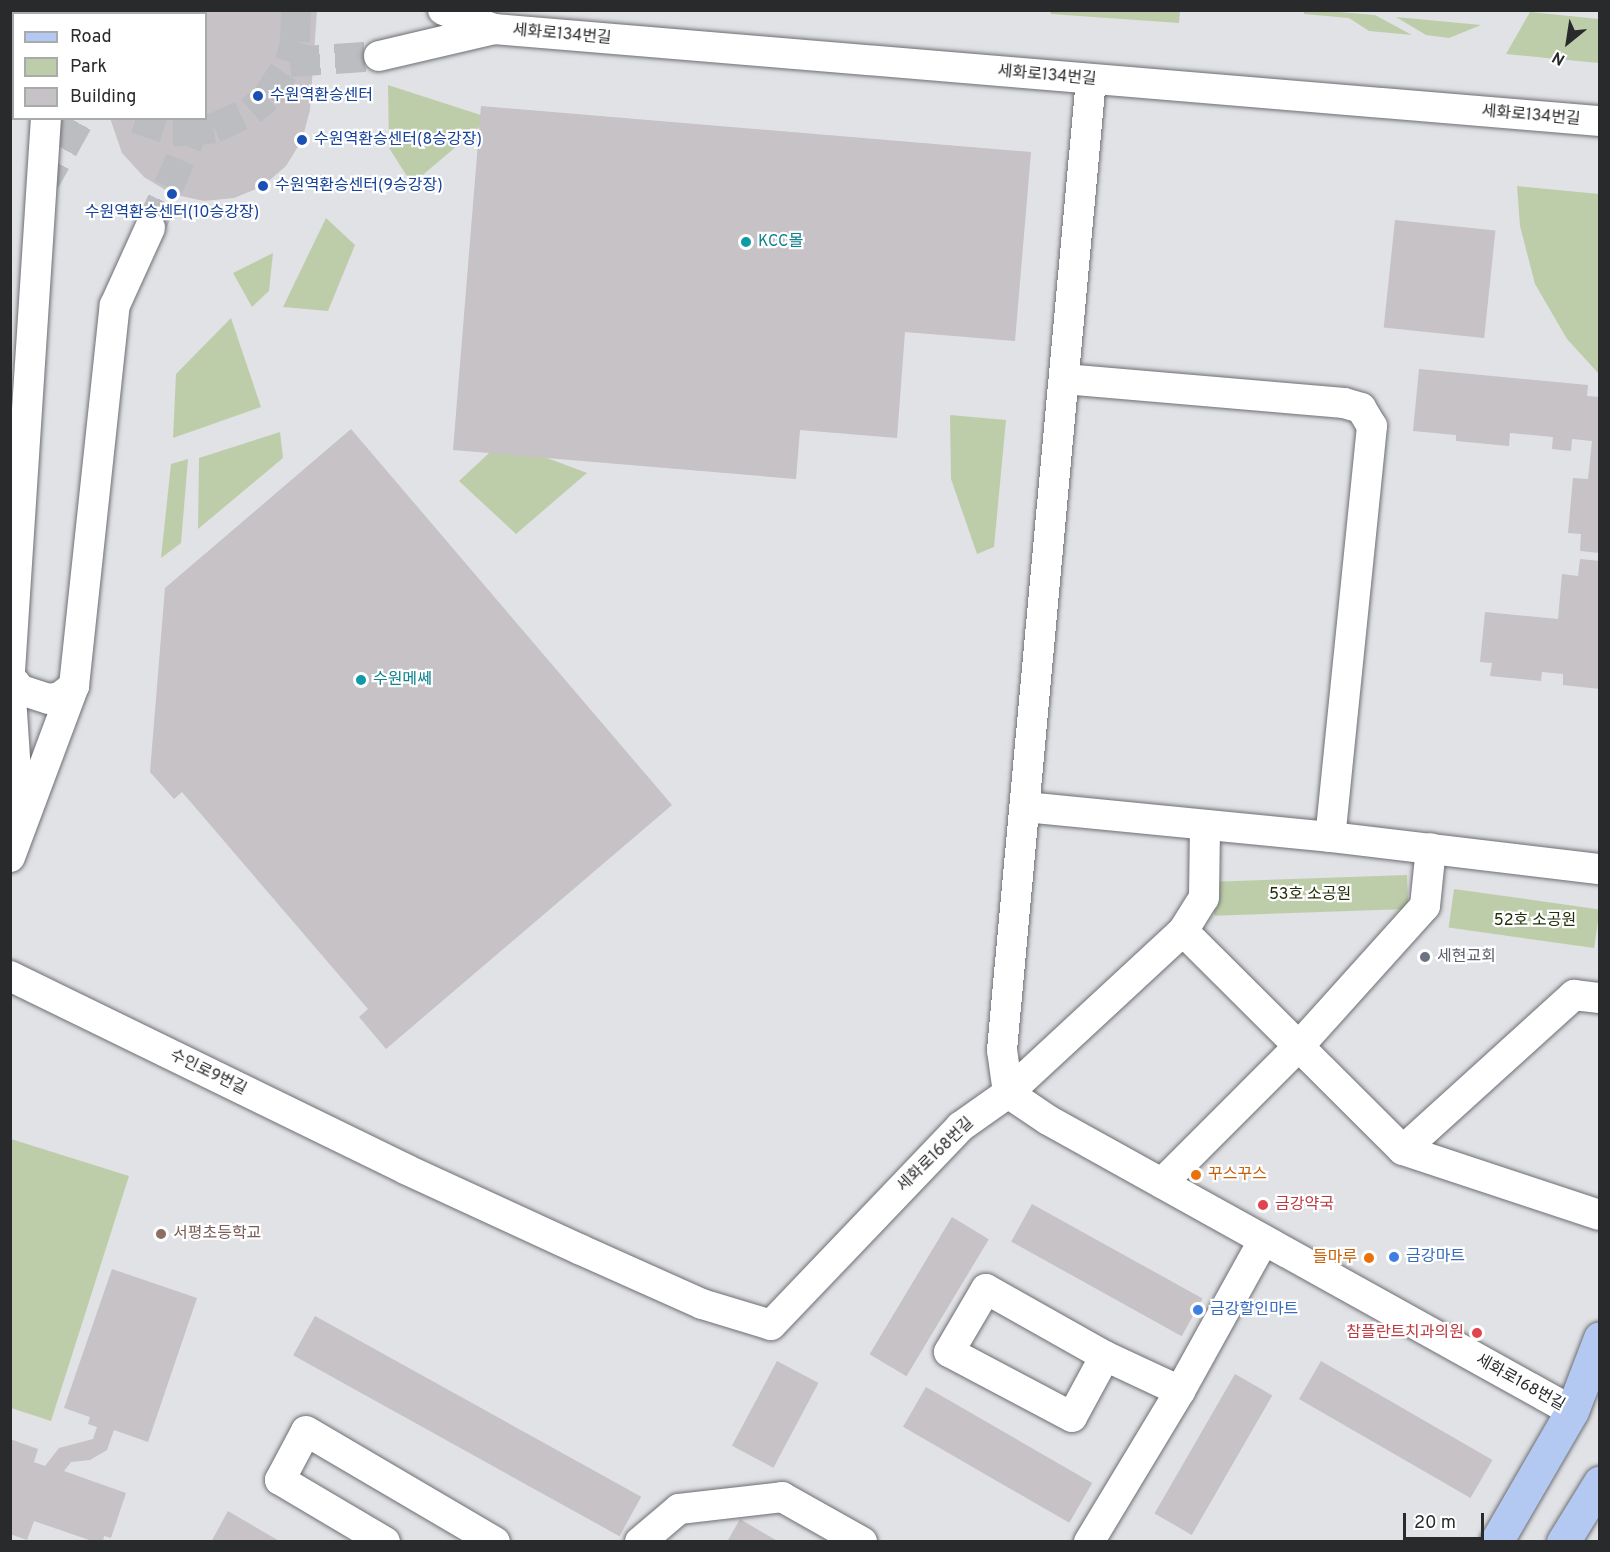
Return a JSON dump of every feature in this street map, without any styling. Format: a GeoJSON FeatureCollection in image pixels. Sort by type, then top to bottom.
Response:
{"type":"FeatureCollection","features":[{"type":"Feature","properties":{"kind":"main road"},"geometry":{"type":"LineString","coordinates":[[1496,1542],[1572,1411],[1599,1338]]}},
{"type":"Feature","properties":{"kind":"main road"},"geometry":{"type":"LineString","coordinates":[[1563,1542],[1599,1482]]}},
{"type":"Feature","properties":{"kind":"street"},"geometry":{"type":"LineString","coordinates":[[443,10],[494,29]]}},
{"type":"Feature","properties":{"kind":"street"},"geometry":{"type":"LineString","coordinates":[[379,56],[494,29]]}},
{"type":"Feature","properties":{"kind":"street","name":"세화로134번길"},"geometry":{"type":"LineString","coordinates":[[494,29],[1599,121]]}},
{"type":"Feature","properties":{"kind":"street"},"geometry":{"type":"LineString","coordinates":[[1008,1093],[1002,1050],[1091,80]]}},
{"type":"Feature","properties":{"kind":"street"},"geometry":{"type":"LineString","coordinates":[[10,671],[46,120]]}},
{"type":"Feature","properties":{"kind":"street"},"geometry":{"type":"LineString","coordinates":[[15,844],[74,686],[115,304],[150,228]]}},
{"type":"Feature","properties":{"kind":"street"},"geometry":{"type":"LineString","coordinates":[[1064,379],[1344,404],[1361,408],[1372,426],[1330,837]]}},
{"type":"Feature","properties":{"kind":"street"},"geometry":{"type":"LineString","coordinates":[[10,677],[21,690],[49,699],[60,697],[74,686]]}},
{"type":"Feature","properties":{"kind":"street"},"geometry":{"type":"LineString","coordinates":[[10,682],[15,844]]}},
{"type":"Feature","properties":{"kind":"street"},"geometry":{"type":"LineString","coordinates":[[1025,807],[1330,837],[1599,869]]}},
{"type":"Feature","properties":{"kind":"street"},"geometry":{"type":"LineString","coordinates":[[1008,1093],[1183,931],[1204,898],[1205,826]]}},
{"type":"Feature","properties":{"kind":"street"},"geometry":{"type":"LineString","coordinates":[[1162,1183],[1299,1046],[1425,906],[1431,848]]}},
{"type":"Feature","properties":{"kind":"street"},"geometry":{"type":"LineString","coordinates":[[1183,931],[1403,1150],[1599,1215]]}},
{"type":"Feature","properties":{"kind":"street","name":"수인로9번길"},"geometry":{"type":"LineString","coordinates":[[10,976],[405,1169]]}},
{"type":"Feature","properties":{"kind":"street"},"geometry":{"type":"LineString","coordinates":[[1403,1150],[1575,995],[1599,998]]}},
{"type":"Feature","properties":{"kind":"street","name":"세화로168번길"},"geometry":{"type":"LineString","coordinates":[[405,1169],[702,1304],[771,1325],[960,1127],[1008,1093],[1263,1241],[1572,1411]]}},
{"type":"Feature","properties":{"kind":"street"},"geometry":{"type":"LineString","coordinates":[[1089,1542],[1180,1391],[1263,1241]]}},
{"type":"Feature","properties":{"kind":"street"},"geometry":{"type":"LineString","coordinates":[[1105,1356],[1072,1417],[949,1352],[986,1289],[1105,1356],[1180,1391]]}},
{"type":"Feature","properties":{"kind":"street"},"geometry":{"type":"LineString","coordinates":[[385,1542],[280,1480],[306,1431],[495,1542]]}},
{"type":"Feature","properties":{"kind":"street"},"geometry":{"type":"LineString","coordinates":[[640,1542],[679,1509],[782,1497],[862,1542]]}},
{"type":"Feature","properties":{"kind":"green space"},"geometry":{"type":"Polygon","coordinates":[[[1050,10],[1180,11],[1179,23],[1051,14],[1050,10]]]}},
{"type":"Feature","properties":{"kind":"green space"},"geometry":{"type":"Polygon","coordinates":[[[1304,11],[1375,15],[1412,35],[1369,31],[1349,18],[1304,14],[1304,11]]]}},
{"type":"Feature","properties":{"kind":"green space"},"geometry":{"type":"Polygon","coordinates":[[[1530,12],[1599,19],[1599,63],[1506,54],[1530,12]]]}},
{"type":"Feature","properties":{"kind":"green space"},"geometry":{"type":"Polygon","coordinates":[[[1396,17],[1481,25],[1449,38],[1426,35],[1396,17]]]}},
{"type":"Feature","properties":{"kind":"green space"},"geometry":{"type":"Polygon","coordinates":[[[388,85],[490,118],[412,184],[389,148],[388,85]]]}},
{"type":"Feature","properties":{"kind":"green space"},"geometry":{"type":"Polygon","coordinates":[[[1517,186],[1599,194],[1599,374],[1567,339],[1535,284],[1520,226],[1517,186]]]}},
{"type":"Feature","properties":{"kind":"green space"},"geometry":{"type":"Polygon","coordinates":[[[326,218],[355,245],[328,311],[283,307],[326,218]]]}},
{"type":"Feature","properties":{"kind":"green space"},"geometry":{"type":"Polygon","coordinates":[[[273,253],[269,291],[252,307],[233,273],[273,253]]]}},
{"type":"Feature","properties":{"kind":"green space"},"geometry":{"type":"Polygon","coordinates":[[[231,318],[261,407],[173,438],[176,374],[231,318]]]}},
{"type":"Feature","properties":{"kind":"green space"},"geometry":{"type":"Polygon","coordinates":[[[950,415],[1006,420],[994,547],[977,554],[951,479],[950,415]]]}},
{"type":"Feature","properties":{"kind":"green space"},"geometry":{"type":"Polygon","coordinates":[[[280,432],[283,458],[198,529],[199,458],[280,432]]]}},
{"type":"Feature","properties":{"kind":"green space"},"geometry":{"type":"Polygon","coordinates":[[[502,441],[587,473],[516,534],[459,481],[502,441]]]}},
{"type":"Feature","properties":{"kind":"green space"},"geometry":{"type":"Polygon","coordinates":[[[188,459],[181,543],[161,558],[171,464],[188,459]]]}},
{"type":"Feature","properties":{"kind":"green space","name":"53호 소공원"},"geometry":{"type":"Polygon","coordinates":[[[1407,875],[1408,909],[1214,916],[1213,882],[1407,875]]]}},
{"type":"Feature","properties":{"kind":"green space","name":"52호 소공원"},"geometry":{"type":"Polygon","coordinates":[[[1454,889],[1600,909],[1594,948],[1449,928],[1454,889]]]}},
{"type":"Feature","properties":{"kind":"green space"},"geometry":{"type":"Polygon","coordinates":[[[11,1139],[129,1176],[51,1421],[11,1408],[11,1139]]]}},
{"type":"Feature","properties":{"kind":"building","name":"수원역환승센터"},"geometry":{"type":"Polygon","coordinates":[[[111,10],[317,10],[310,110],[302,140],[286,166],[263,186],[234,198],[204,201],[172,194],[144,177],[122,153],[111,120],[207,120],[207,12],[111,12],[111,10]]]}},
{"type":"Feature","properties":{"kind":"building","name":"KCC몰"},"geometry":{"type":"Polygon","coordinates":[[[481,106],[1031,152],[1015,341],[905,332],[897,438],[800,430],[796,479],[453,450],[481,106]]]}},
{"type":"Feature","properties":{"kind":"building"},"geometry":{"type":"Polygon","coordinates":[[[1395,220],[1495,231],[1484,338],[1384,327],[1395,220]]]}},
{"type":"Feature","properties":{"kind":"building"},"geometry":{"type":"Polygon","coordinates":[[[1419,369],[1588,385],[1587,396],[1600,397],[1600,553],[1580,551],[1581,534],[1568,533],[1573,478],[1588,479],[1592,441],[1572,439],[1571,451],[1552,449],[1553,437],[1510,433],[1509,446],[1456,441],[1456,435],[1413,431],[1419,369]]]}},
{"type":"Feature","properties":{"kind":"building","name":"수원메쎄"},"geometry":{"type":"Polygon","coordinates":[[[351,429],[672,805],[386,1049],[359,1017],[368,1009],[182,792],[174,799],[150,772],[165,588],[351,429]]]}},
{"type":"Feature","properties":{"kind":"building"},"geometry":{"type":"Polygon","coordinates":[[[1580,559],[1600,561],[1600,689],[1563,685],[1563,674],[1542,672],[1541,681],[1490,676],[1492,663],[1480,662],[1485,612],[1558,619],[1562,574],[1578,576],[1580,559]]]}},
{"type":"Feature","properties":{"kind":"building"},"geometry":{"type":"Polygon","coordinates":[[[1032,1204],[1203,1299],[1182,1336],[1011,1242],[1032,1204]]]}},
{"type":"Feature","properties":{"kind":"building"},"geometry":{"type":"Polygon","coordinates":[[[952,1217],[989,1239],[906,1376],[870,1354],[952,1217]]]}},
{"type":"Feature","properties":{"kind":"building","name":"서평초등학교"},"geometry":{"type":"Polygon","coordinates":[[[112,1269],[197,1298],[148,1442],[114,1430],[107,1450],[90,1460],[71,1462],[64,1471],[126,1493],[111,1538],[104,1536],[103,1542],[95,1542],[34,1521],[27,1540],[10,1534],[10,1439],[38,1449],[34,1462],[45,1466],[59,1448],[93,1439],[97,1427],[88,1424],[90,1417],[64,1408],[112,1269]]]}},
{"type":"Feature","properties":{"kind":"building"},"geometry":{"type":"Polygon","coordinates":[[[315,1316],[641,1497],[619,1536],[293,1355],[315,1316]]]}},
{"type":"Feature","properties":{"kind":"building"},"geometry":{"type":"Polygon","coordinates":[[[777,1361],[818,1383],[773,1468],[732,1446],[777,1361]]]}},
{"type":"Feature","properties":{"kind":"building"},"geometry":{"type":"Polygon","coordinates":[[[1321,1361],[1492,1460],[1470,1498],[1299,1399],[1321,1361]]]}},
{"type":"Feature","properties":{"kind":"building"},"geometry":{"type":"Polygon","coordinates":[[[1235,1374],[1272,1396],[1192,1535],[1154,1513],[1235,1374]]]}},
{"type":"Feature","properties":{"kind":"building"},"geometry":{"type":"Polygon","coordinates":[[[926,1387],[1092,1483],[1069,1523],[903,1427],[926,1387]]]}},
{"type":"Feature","properties":{"kind":"building"},"geometry":{"type":"Polygon","coordinates":[[[228,1511],[281,1542],[211,1542],[228,1511]]]}},
{"type":"Feature","properties":{"kind":"building"},"geometry":{"type":"Polygon","coordinates":[[[740,1519],[779,1542],[727,1542],[740,1519]]]}},
{"type":"Feature","properties":{"kind":"tunnel"},"geometry":{"type":"LineString","coordinates":[[142,120],[173,131],[193,131],[214,128],[251,111],[267,97],[290,62],[295,42],[296,10]]}},
{"type":"Feature","properties":{"kind":"tunnel"},"geometry":{"type":"LineString","coordinates":[[290,62],[379,56]]}},
{"type":"Feature","properties":{"kind":"tunnel"},"geometry":{"type":"LineString","coordinates":[[41,188],[79,120]]}},
{"type":"Feature","properties":{"kind":"tunnel"},"geometry":{"type":"LineString","coordinates":[[150,228],[193,131]]}},
{"type":"Feature","properties":{"kind":"place","name":"수원역환승센터"},"geometry":{"type":"Point","coordinates":[258,96]}},
{"type":"Feature","properties":{"kind":"place","name":"수원역환승센터(8승강장)"},"geometry":{"type":"Point","coordinates":[302,140]}},
{"type":"Feature","properties":{"kind":"place","name":"수원역환승센터(9승강장)"},"geometry":{"type":"Point","coordinates":[263,186]}},
{"type":"Feature","properties":{"kind":"place","name":"수원역환승센터(10승강장)"},"geometry":{"type":"Point","coordinates":[172,194]}},
{"type":"Feature","properties":{"kind":"place","name":"KCC몰"},"geometry":{"type":"Point","coordinates":[746,242]}},
{"type":"Feature","properties":{"kind":"place","name":"수원메쎄"},"geometry":{"type":"Point","coordinates":[361,680]}},
{"type":"Feature","properties":{"kind":"place","name":"세현교회"},"geometry":{"type":"Point","coordinates":[1425,957]}},
{"type":"Feature","properties":{"kind":"place","name":"꾸스꾸스"},"geometry":{"type":"Point","coordinates":[1196,1175]}},
{"type":"Feature","properties":{"kind":"place","name":"금강약국"},"geometry":{"type":"Point","coordinates":[1263,1205]}},
{"type":"Feature","properties":{"kind":"place","name":"서평초등학교"},"geometry":{"type":"Point","coordinates":[161,1234]}},
{"type":"Feature","properties":{"kind":"place","name":"금강마트"},"geometry":{"type":"Point","coordinates":[1394,1257]}},
{"type":"Feature","properties":{"kind":"place","name":"들마루"},"geometry":{"type":"Point","coordinates":[1369,1258]}},
{"type":"Feature","properties":{"kind":"place","name":"금강할인마트"},"geometry":{"type":"Point","coordinates":[1198,1310]}},
{"type":"Feature","properties":{"kind":"place","name":"참플란트치과의원"},"geometry":{"type":"Point","coordinates":[1477,1333]}}]}
